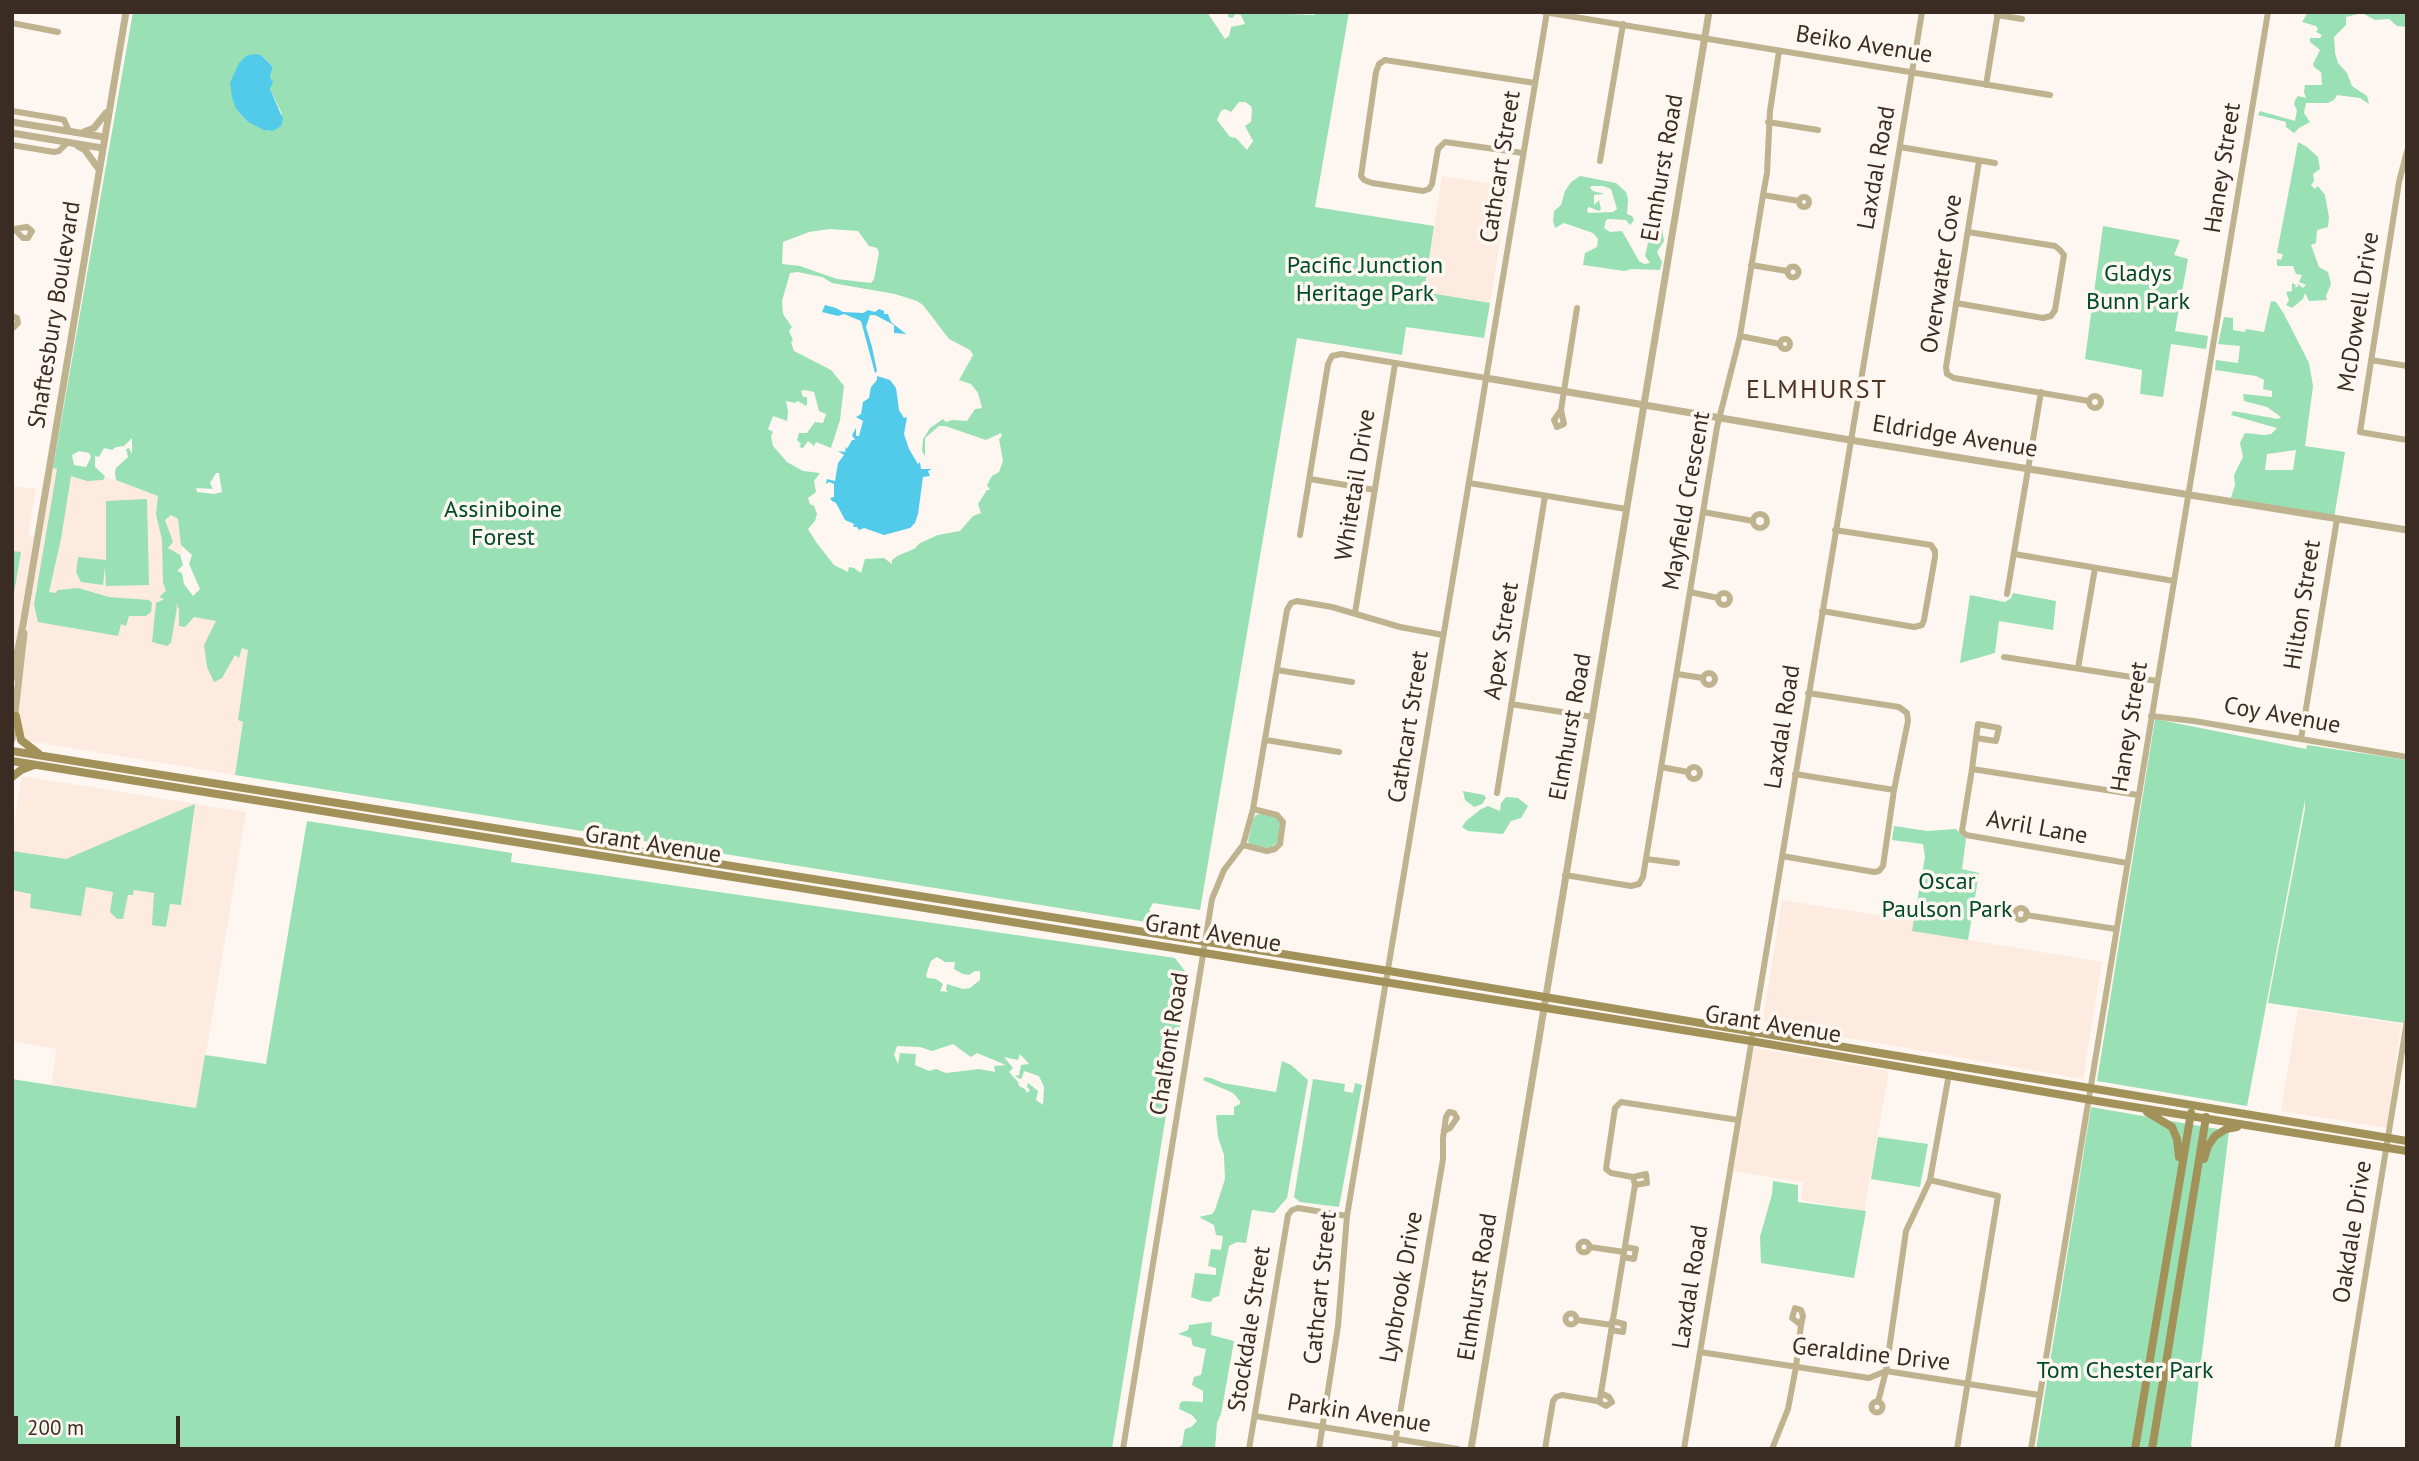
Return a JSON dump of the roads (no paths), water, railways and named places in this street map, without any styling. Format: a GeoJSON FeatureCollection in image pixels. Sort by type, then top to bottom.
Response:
{"type":"FeatureCollection","features":[{"type":"Feature","properties":{"kind":"main road"},"geometry":{"type":"LineString","coordinates":[[16,716],[21,740],[41,755]]}},
{"type":"Feature","properties":{"kind":"main road","name":"Grant Avenue"},"geometry":{"type":"LineString","coordinates":[[12,751],[1389,971],[2407,1141]]}},
{"type":"Feature","properties":{"kind":"main road","name":"Grant Avenue"},"geometry":{"type":"LineString","coordinates":[[12,761],[1751,1041],[2407,1152]]}},
{"type":"Feature","properties":{"kind":"main road"},"geometry":{"type":"LineString","coordinates":[[12,777],[34,765]]}},
{"type":"Feature","properties":{"kind":"main road"},"geometry":{"type":"LineString","coordinates":[[1655,1026],[1658,1016]]}},
{"type":"Feature","properties":{"kind":"main road"},"geometry":{"type":"LineString","coordinates":[[2135,1449],[2192,1106]]}},
{"type":"Feature","properties":{"kind":"main road"},"geometry":{"type":"LineString","coordinates":[[2138,1108],[2167,1122],[2175,1132],[2179,1148],[2179,1176]]}},
{"type":"Feature","properties":{"kind":"main road"},"geometry":{"type":"LineString","coordinates":[[2152,1449],[2207,1108]]}},
{"type":"Feature","properties":{"kind":"main road"},"geometry":{"type":"LineString","coordinates":[[2197,1180],[2208,1146],[2215,1136],[2226,1129],[2250,1126]]}},
{"type":"Feature","properties":{"kind":"street","name":"Shaftesbury Boulevard"},"geometry":{"type":"LineString","coordinates":[[12,678],[126,12]]}},
{"type":"Feature","properties":{"kind":"street","name":"Beiko Avenue"},"geometry":{"type":"LineString","coordinates":[[1546,12],[2050,95]]}},
{"type":"Feature","properties":{"kind":"street","name":"Cathcart Street"},"geometry":{"type":"LineString","coordinates":[[1319,1449],[1338,1326],[1347,1216],[1388,982],[1546,12]]}},
{"type":"Feature","properties":{"kind":"street","name":"Elmhurst Road"},"geometry":{"type":"LineString","coordinates":[[1471,1449],[1709,12]]}},
{"type":"Feature","properties":{"kind":"street","name":"Laxdal Road"},"geometry":{"type":"LineString","coordinates":[[1684,1449],[1922,12]]}},
{"type":"Feature","properties":{"kind":"street","name":"Haney Street"},"geometry":{"type":"LineString","coordinates":[[2031,1449],[2268,12]]}},
{"type":"Feature","properties":{"kind":"street"},"geometry":{"type":"LineString","coordinates":[[1986,85],[1997,14],[2021,19]]}},
{"type":"Feature","properties":{"kind":"street"},"geometry":{"type":"LineString","coordinates":[[12,23],[58,32]]}},
{"type":"Feature","properties":{"kind":"street"},"geometry":{"type":"LineString","coordinates":[[1600,161],[1623,24]]}},
{"type":"Feature","properties":{"kind":"street","name":"Mayfield Crescent"},"geometry":{"type":"LineString","coordinates":[[1565,875],[1635,886],[1641,881],[1703,512],[1752,265],[1767,173],[1768,122],[1779,51]]}},
{"type":"Feature","properties":{"kind":"street"},"geometry":{"type":"LineString","coordinates":[[1523,153],[1445,142],[1438,149],[1432,184],[1429,189],[1423,191],[1371,183],[1361,176],[1376,72],[1379,64],[1385,60],[1535,83]]}},
{"type":"Feature","properties":{"kind":"street"},"geometry":{"type":"LineString","coordinates":[[73,132],[88,131],[96,126],[110,105]]}},
{"type":"Feature","properties":{"kind":"street"},"geometry":{"type":"LineString","coordinates":[[12,111],[64,120],[73,132]]}},
{"type":"Feature","properties":{"kind":"street"},"geometry":{"type":"LineString","coordinates":[[12,122],[104,137]]}},
{"type":"Feature","properties":{"kind":"street"},"geometry":{"type":"LineString","coordinates":[[1768,122],[1818,130]]}},
{"type":"Feature","properties":{"kind":"street"},"geometry":{"type":"LineString","coordinates":[[12,133],[102,148]]}},
{"type":"Feature","properties":{"kind":"street"},"geometry":{"type":"LineString","coordinates":[[12,145],[60,152],[71,144]]}},
{"type":"Feature","properties":{"kind":"street"},"geometry":{"type":"LineString","coordinates":[[71,144],[85,150],[98,169]]}},
{"type":"Feature","properties":{"kind":"street"},"geometry":{"type":"LineString","coordinates":[[1900,147],[1995,163]]}},
{"type":"Feature","properties":{"kind":"street","name":"McDowell Drive"},"geometry":{"type":"LineString","coordinates":[[2407,152],[2397,197],[2360,432],[2407,440]]}},
{"type":"Feature","properties":{"kind":"street","name":"Overwater Cove"},"geometry":{"type":"LineString","coordinates":[[1979,161],[1946,366],[1947,374],[1954,378],[2089,401]]}},
{"type":"Feature","properties":{"kind":"street"},"geometry":{"type":"LineString","coordinates":[[1763,195],[1799,201]]}},
{"type":"Feature","properties":{"kind":"street"},"geometry":{"type":"LineString","coordinates":[[2397,197],[2407,198]]}},
{"type":"Feature","properties":{"kind":"street"},"geometry":{"type":"LineString","coordinates":[[1956,303],[2043,318],[2051,316],[2055,310],[2064,255],[2060,250],[2055,246],[1968,232]]}},
{"type":"Feature","properties":{"kind":"street"},"geometry":{"type":"LineString","coordinates":[[1752,265],[1787,271]]}},
{"type":"Feature","properties":{"kind":"street"},"geometry":{"type":"LineString","coordinates":[[1561,410],[1577,308]]}},
{"type":"Feature","properties":{"kind":"street"},"geometry":{"type":"LineString","coordinates":[[12,316],[17,318],[19,323],[12,329]]}},
{"type":"Feature","properties":{"kind":"street"},"geometry":{"type":"LineString","coordinates":[[1740,336],[1780,344]]}},
{"type":"Feature","properties":{"kind":"street","name":"Eldridge Avenue"},"geometry":{"type":"LineString","coordinates":[[1310,479],[1328,363],[1332,356],[1341,354],[2407,530]]}},
{"type":"Feature","properties":{"kind":"street"},"geometry":{"type":"LineString","coordinates":[[2371,359],[2407,366]]}},
{"type":"Feature","properties":{"kind":"street","name":"Whitetail Drive"},"geometry":{"type":"LineString","coordinates":[[1355,613],[1395,363]]}},
{"type":"Feature","properties":{"kind":"street"},"geometry":{"type":"LineString","coordinates":[[2007,594],[2040,392]]}},
{"type":"Feature","properties":{"kind":"street"},"geometry":{"type":"LineString","coordinates":[[1300,535],[1310,479],[1375,489]]}},
{"type":"Feature","properties":{"kind":"street"},"geometry":{"type":"LineString","coordinates":[[1469,483],[1626,509]]}},
{"type":"Feature","properties":{"kind":"street","name":"Apex Street"},"geometry":{"type":"LineString","coordinates":[[1497,793],[1545,496]]}},
{"type":"Feature","properties":{"kind":"street"},"geometry":{"type":"LineString","coordinates":[[1703,512],[1754,521]]}},
{"type":"Feature","properties":{"kind":"street","name":"Hilton Street"},"geometry":{"type":"LineString","coordinates":[[2301,739],[2337,519]]}},
{"type":"Feature","properties":{"kind":"street"},"geometry":{"type":"LineString","coordinates":[[1822,611],[1914,627],[1922,625],[1936,556],[1931,545],[1835,530]]}},
{"type":"Feature","properties":{"kind":"street"},"geometry":{"type":"LineString","coordinates":[[2014,554],[2174,581]]}},
{"type":"Feature","properties":{"kind":"street"},"geometry":{"type":"LineString","coordinates":[[2078,668],[2095,568]]}},
{"type":"Feature","properties":{"kind":"street"},"geometry":{"type":"LineString","coordinates":[[1690,592],[1718,598]]}},
{"type":"Feature","properties":{"kind":"street","name":"Chalfont Road"},"geometry":{"type":"LineString","coordinates":[[1123,1449],[1216,885],[1242,845],[1253,809],[1287,610],[1291,603],[1297,601],[1443,635]]}},
{"type":"Feature","properties":{"kind":"street","name":"Shaftesbury Boulevard"},"geometry":{"type":"LineString","coordinates":[[12,739],[22,666],[23,625]]}},
{"type":"Feature","properties":{"kind":"street"},"geometry":{"type":"LineString","coordinates":[[2004,656],[2157,681]]}},
{"type":"Feature","properties":{"kind":"street"},"geometry":{"type":"LineString","coordinates":[[1277,670],[1352,682]]}},
{"type":"Feature","properties":{"kind":"street"},"geometry":{"type":"LineString","coordinates":[[1676,674],[1703,678]]}},
{"type":"Feature","properties":{"kind":"street"},"geometry":{"type":"LineString","coordinates":[[1782,856],[1879,871],[1883,866],[1908,721],[1907,713],[1899,707],[1808,693]]}},
{"type":"Feature","properties":{"kind":"street"},"geometry":{"type":"LineString","coordinates":[[1511,704],[1593,717]]}},
{"type":"Feature","properties":{"kind":"street","name":"Coy Avenue"},"geometry":{"type":"LineString","coordinates":[[2151,716],[2407,757]]}},
{"type":"Feature","properties":{"kind":"street","name":"Avril Lane"},"geometry":{"type":"LineString","coordinates":[[1976,738],[1962,831],[1966,835],[2127,863]]}},
{"type":"Feature","properties":{"kind":"street"},"geometry":{"type":"LineString","coordinates":[[1266,740],[1339,752]]}},
{"type":"Feature","properties":{"kind":"street"},"geometry":{"type":"LineString","coordinates":[[1661,767],[1688,772]]}},
{"type":"Feature","properties":{"kind":"street","name":"Avril Lane"},"geometry":{"type":"LineString","coordinates":[[1972,769],[2138,795]]}},
{"type":"Feature","properties":{"kind":"street"},"geometry":{"type":"LineString","coordinates":[[1795,774],[1894,790]]}},
{"type":"Feature","properties":{"kind":"street"},"geometry":{"type":"LineString","coordinates":[[1242,845],[1267,851],[1280,844],[1283,822],[1278,815],[1253,809]]}},
{"type":"Feature","properties":{"kind":"street"},"geometry":{"type":"LineString","coordinates":[[1646,859],[1677,863]]}},
{"type":"Feature","properties":{"kind":"street"},"geometry":{"type":"LineString","coordinates":[[2026,915],[2116,929]]}},
{"type":"Feature","properties":{"kind":"street","name":"Oakdale Drive"},"geometry":{"type":"LineString","coordinates":[[2337,1449],[2407,1021]]}},
{"type":"Feature","properties":{"kind":"street"},"geometry":{"type":"LineString","coordinates":[[1878,1402],[1886,1371],[1906,1231],[1930,1180],[1951,1065]]}},
{"type":"Feature","properties":{"kind":"street"},"geometry":{"type":"LineString","coordinates":[[1635,1185],[1647,1183],[1646,1174],[1633,1177],[1606,1169],[1615,1108],[1621,1102],[1738,1120]]}},
{"type":"Feature","properties":{"kind":"street","name":"Lynbrook Drive"},"geometry":{"type":"LineString","coordinates":[[1394,1449],[1443,1159],[1444,1131]]}},
{"type":"Feature","properties":{"kind":"street"},"geometry":{"type":"LineString","coordinates":[[1545,1449],[1553,1401],[1556,1397],[1599,1397],[1635,1185],[1633,1177]]}},
{"type":"Feature","properties":{"kind":"street"},"geometry":{"type":"LineString","coordinates":[[1930,1180],[1998,1196],[1957,1449]]}},
{"type":"Feature","properties":{"kind":"street","name":"Stockdale Street"},"geometry":{"type":"LineString","coordinates":[[1250,1449],[1288,1215],[1298,1208],[1347,1216]]}},
{"type":"Feature","properties":{"kind":"street"},"geometry":{"type":"LineString","coordinates":[[1590,1248],[1624,1252]]}},
{"type":"Feature","properties":{"kind":"street"},"geometry":{"type":"LineString","coordinates":[[1577,1320],[1612,1326]]}},
{"type":"Feature","properties":{"kind":"street"},"geometry":{"type":"LineString","coordinates":[[1772,1449],[1788,1409],[1801,1325]]}},
{"type":"Feature","properties":{"kind":"street","name":"Geraldine Drive"},"geometry":{"type":"LineString","coordinates":[[1700,1352],[1869,1378],[1886,1371],[2039,1395]]}},
{"type":"Feature","properties":{"kind":"street","name":"Parkin Avenue"},"geometry":{"type":"LineString","coordinates":[[1255,1416],[1458,1449]]}},
{"type":"Feature","properties":{"kind":"water"},"geometry":{"type":"Polygon","coordinates":[[[261,55],[273,67],[270,89],[283,119],[281,126],[273,131],[264,130],[248,122],[236,109],[232,97],[230,83],[239,63],[246,56],[261,55]]]}},
{"type":"Feature","properties":{"kind":"water"},"geometry":{"type":"Polygon","coordinates":[[[825,305],[843,312],[875,312],[879,309],[888,314],[891,322],[906,334],[894,333],[894,325],[870,315],[866,327],[877,371],[875,373],[861,321],[844,314],[838,316],[822,312],[825,305]]]}},
{"type":"Feature","properties":{"kind":"water"},"geometry":{"type":"Polygon","coordinates":[[[877,376],[890,380],[896,388],[899,410],[904,418],[907,417],[904,434],[909,449],[918,464],[920,462],[921,469],[932,469],[928,471],[930,476],[923,477],[915,523],[910,528],[884,535],[864,528],[859,530],[845,520],[836,503],[830,498],[834,497],[834,484],[826,484],[827,479],[835,481],[838,463],[844,455],[838,451],[845,452],[846,446],[847,449],[852,440],[855,440],[852,435],[856,428],[856,436],[859,436],[863,421],[856,417],[861,414],[863,402],[869,398],[877,376]]]}},
{"type":"Feature","properties":{"kind":"district","name":"ELMHURST"},"geometry":{"type":"Point","coordinates":[1817,391]}},
{"type":"Feature","properties":{"kind":"park label","name":"Pacific Junction Heritage Park"},"geometry":{"type":"Point","coordinates":[1365,280]}},
{"type":"Feature","properties":{"kind":"park label","name":"Gladys Bunn Park"},"geometry":{"type":"Point","coordinates":[2138,288]}},
{"type":"Feature","properties":{"kind":"park label","name":"Assiniboine Forest"},"geometry":{"type":"Point","coordinates":[503,524]}},
{"type":"Feature","properties":{"kind":"park label","name":"Oscar Paulson Park"},"geometry":{"type":"Point","coordinates":[1947,896]}},
{"type":"Feature","properties":{"kind":"park label","name":"Tom Chester Park"},"geometry":{"type":"Point","coordinates":[2125,1371]}}]}
